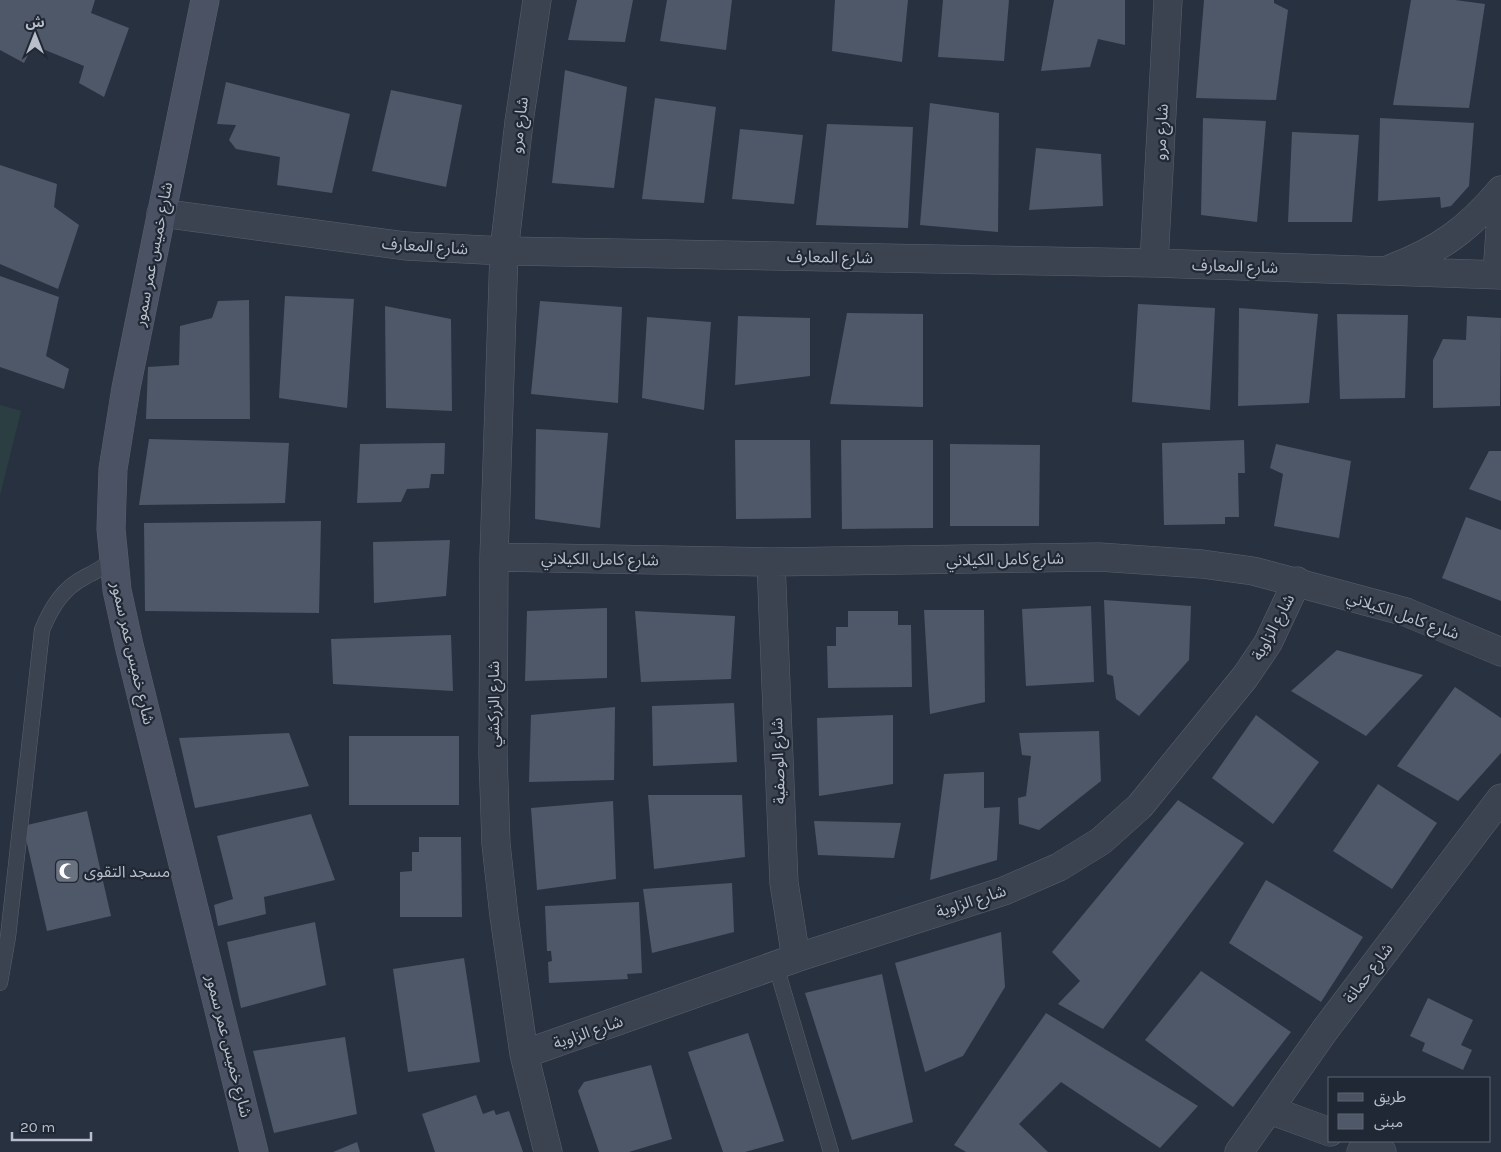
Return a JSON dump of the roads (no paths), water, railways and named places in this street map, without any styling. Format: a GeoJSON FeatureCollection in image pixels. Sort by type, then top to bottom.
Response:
{"type":"FeatureCollection","features":[{"type":"Feature","properties":{"kind":"street","name":"شارع خميس عمر سمور"},"geometry":{"type":"LineString","coordinates":[[205,0],[160,213],[126,388],[113,469],[111,529],[117,590],[129,645],[254,1152]]}},
{"type":"Feature","properties":{"kind":"street","name":"شارع مرو"},"geometry":{"type":"LineString","coordinates":[[504,251],[520,112],[538,0]]}},
{"type":"Feature","properties":{"kind":"street","name":"شارع مرو"},"geometry":{"type":"LineString","coordinates":[[1154,263],[1168,0]]}},
{"type":"Feature","properties":{"kind":"street"},"geometry":{"type":"LineString","coordinates":[[1380,272],[1434,250],[1480,215],[1501,190]]}},
{"type":"Feature","properties":{"kind":"street","name":"شارع المعارف"},"geometry":{"type":"LineString","coordinates":[[160,213],[406,246],[504,251],[1154,263],[1380,272],[1499,274]]}},
{"type":"Feature","properties":{"kind":"street"},"geometry":{"type":"LineString","coordinates":[[1499,274],[1501,217]]}},
{"type":"Feature","properties":{"kind":"street","name":"شارع الزركشي"},"geometry":{"type":"LineString","coordinates":[[504,251],[494,557],[493,755],[496,844],[524,1054],[548,1152]]}},
{"type":"Feature","properties":{"kind":"street","name":"شارع كامل الكيلاني"},"geometry":{"type":"LineString","coordinates":[[494,557],[771,562],[1098,558],[1202,564],[1253,571],[1296,581],[1406,612],[1501,652]]}},
{"type":"Feature","properties":{"kind":"street","name":"شارع الوصفية"},"geometry":{"type":"LineString","coordinates":[[771,562],[786,962]]}},
{"type":"Feature","properties":{"kind":"street","name":"شارع الزاوية"},"geometry":{"type":"LineString","coordinates":[[524,1054],[786,962],[1004,891],[1059,866],[1101,841],[1140,806],[1245,677],[1268,643],[1296,581]]}},
{"type":"Feature","properties":{"kind":"street","name":"شارع حمانة"},"geometry":{"type":"LineString","coordinates":[[1243,1151],[1325,1030],[1501,798]]}},
{"type":"Feature","properties":{"kind":"street"},"geometry":{"type":"LineString","coordinates":[[1270,1110],[1328,1131]]}},
{"type":"Feature","properties":{"kind":"lane"},"geometry":{"type":"LineString","coordinates":[[0,983],[8,937],[42,630],[58,599],[85,577],[101,570],[114,557]]}},
{"type":"Feature","properties":{"kind":"lane"},"geometry":{"type":"LineString","coordinates":[[786,962],[832,1152]]}},
{"type":"Feature","properties":{"kind":"place","name":"مسجد التقوى"},"geometry":{"type":"Point","coordinates":[67,871]}}]}
